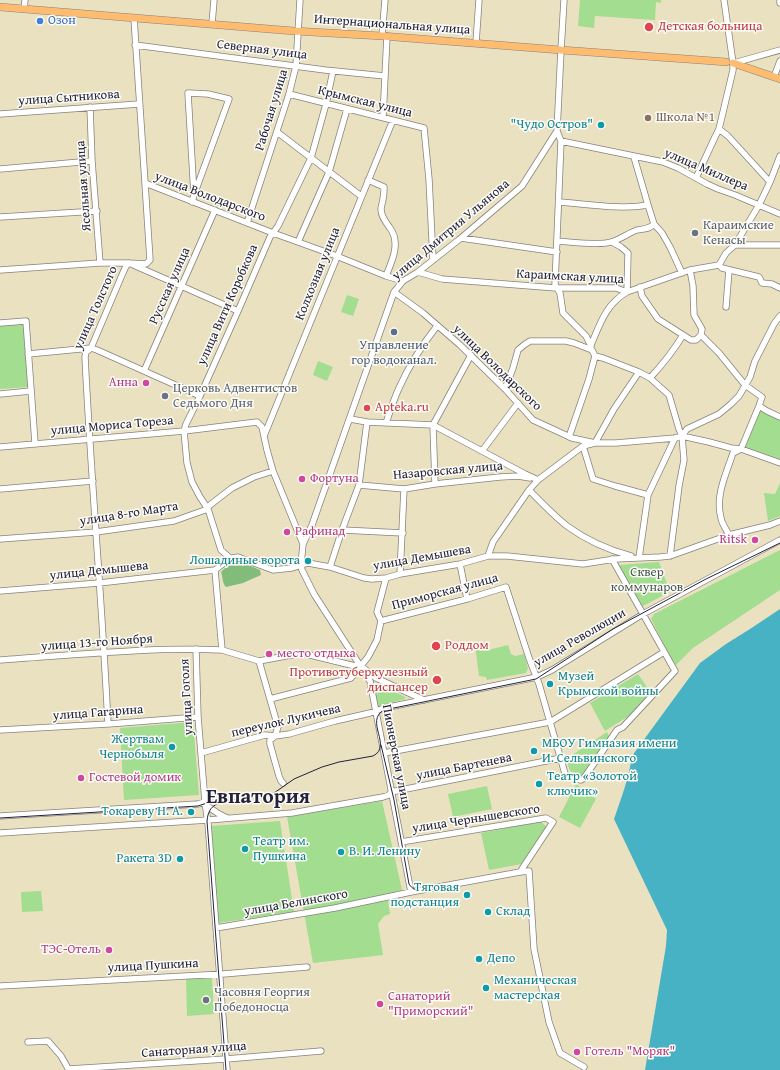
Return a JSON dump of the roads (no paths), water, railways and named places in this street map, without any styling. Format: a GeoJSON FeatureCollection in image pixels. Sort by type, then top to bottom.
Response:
{"type":"FeatureCollection","features":[{"type":"Feature","properties":{"kind":"main road","name":"Интернациональная улица"},"geometry":{"type":"LineString","coordinates":[[0,7],[298,31],[385,36],[714,61],[730,63],[777,78]]}},
{"type":"Feature","properties":{"kind":"street"},"geometry":{"type":"LineString","coordinates":[[24,9],[25,0]]}},
{"type":"Feature","properties":{"kind":"street"},"geometry":{"type":"LineString","coordinates":[[212,24],[214,0]]}},
{"type":"Feature","properties":{"kind":"street","name":"Рабочая улица"},"geometry":{"type":"LineString","coordinates":[[247,223],[289,94],[296,66],[300,0]]}},
{"type":"Feature","properties":{"kind":"street"},"geometry":{"type":"LineString","coordinates":[[383,117],[385,76],[384,0]]}},
{"type":"Feature","properties":{"kind":"street"},"geometry":{"type":"LineString","coordinates":[[476,43],[480,0]]}},
{"type":"Feature","properties":{"kind":"street","name":"улица Дмитрия Ульянова"},"geometry":{"type":"LineString","coordinates":[[303,544],[312,525],[394,292],[403,281],[418,272],[461,238],[522,186],[557,131],[564,0]]}},
{"type":"Feature","properties":{"kind":"street"},"geometry":{"type":"LineString","coordinates":[[696,178],[719,129],[733,70],[730,63],[724,0]]}},
{"type":"Feature","properties":{"kind":"street","name":"улица Толстого"},"geometry":{"type":"LineString","coordinates":[[108,724],[85,357],[86,352],[92,348],[126,266],[129,263],[146,264],[150,260],[134,18]]}},
{"type":"Feature","properties":{"kind":"street","name":"Северная улица"},"geometry":{"type":"LineString","coordinates":[[135,45],[333,71],[385,76]]}},
{"type":"Feature","properties":{"kind":"street"},"geometry":{"type":"LineString","coordinates":[[730,63],[780,50]]}},
{"type":"Feature","properties":{"kind":"street"},"geometry":{"type":"LineString","coordinates":[[777,78],[780,61]]}},
{"type":"Feature","properties":{"kind":"street","name":"улица Вити Коробкова"},"geometry":{"type":"LineString","coordinates":[[230,558],[221,550],[207,508],[192,482],[187,463],[184,431],[270,237],[278,226],[310,158],[326,104],[333,71]]}},
{"type":"Feature","properties":{"kind":"street"},"geometry":{"type":"LineString","coordinates":[[192,202],[229,99],[208,94],[188,93],[194,194]]}},
{"type":"Feature","properties":{"kind":"street","name":"Крымская улица"},"geometry":{"type":"LineString","coordinates":[[289,94],[424,128],[429,180],[433,260]]}},
{"type":"Feature","properties":{"kind":"street","name":"улица Сытникова"},"geometry":{"type":"LineString","coordinates":[[0,114],[139,104]]}},
{"type":"Feature","properties":{"kind":"street","name":"Ясельная улица"},"geometry":{"type":"LineString","coordinates":[[90,107],[92,161],[100,264]]}},
{"type":"Feature","properties":{"kind":"street"},"geometry":{"type":"LineString","coordinates":[[298,242],[329,172],[347,109]]}},
{"type":"Feature","properties":{"kind":"street","name":"Колхозная улица"},"geometry":{"type":"LineString","coordinates":[[264,436],[393,120]]}},
{"type":"Feature","properties":{"kind":"street"},"geometry":{"type":"LineString","coordinates":[[719,129],[728,136],[770,182]]}},
{"type":"Feature","properties":{"kind":"street"},"geometry":{"type":"LineString","coordinates":[[557,131],[561,141],[555,285],[560,293],[563,313],[586,336],[593,350]]}},
{"type":"Feature","properties":{"kind":"street"},"geometry":{"type":"LineString","coordinates":[[277,132],[361,196]]}},
{"type":"Feature","properties":{"kind":"street","name":"улица Миллера"},"geometry":{"type":"LineString","coordinates":[[561,141],[663,162],[678,168],[718,189],[780,214]]}},
{"type":"Feature","properties":{"kind":"street"},"geometry":{"type":"LineString","coordinates":[[780,156],[759,205],[735,245],[726,253],[719,265],[722,268],[759,277],[762,283],[772,284],[780,288]]}},
{"type":"Feature","properties":{"kind":"street"},"geometry":{"type":"LineString","coordinates":[[634,157],[654,224],[662,233],[682,273]]}},
{"type":"Feature","properties":{"kind":"street"},"geometry":{"type":"LineString","coordinates":[[0,169],[92,161]]}},
{"type":"Feature","properties":{"kind":"street"},"geometry":{"type":"LineString","coordinates":[[368,180],[384,187],[381,208],[383,219],[394,234],[396,249],[386,276]]}},
{"type":"Feature","properties":{"kind":"street","name":"улица Володарского"},"geometry":{"type":"LineString","coordinates":[[145,183],[386,276],[403,281]]}},
{"type":"Feature","properties":{"kind":"street"},"geometry":{"type":"LineString","coordinates":[[559,202],[618,206],[648,205]]}},
{"type":"Feature","properties":{"kind":"street","name":"Русская улица"},"geometry":{"type":"LineString","coordinates":[[144,371],[215,210]]}},
{"type":"Feature","properties":{"kind":"street"},"geometry":{"type":"LineString","coordinates":[[0,217],[97,211]]}},
{"type":"Feature","properties":{"kind":"street"},"geometry":{"type":"LineString","coordinates":[[557,241],[603,244],[612,242],[637,230],[652,228],[654,224]]}},
{"type":"Feature","properties":{"kind":"street"},"geometry":{"type":"LineString","coordinates":[[461,238],[557,252]]}},
{"type":"Feature","properties":{"kind":"street"},"geometry":{"type":"LineString","coordinates":[[569,437],[589,379],[593,350],[605,314],[619,296],[627,292],[628,253],[612,242]]}},
{"type":"Feature","properties":{"kind":"street"},"geometry":{"type":"LineString","coordinates":[[735,245],[780,245]]}},
{"type":"Feature","properties":{"kind":"street"},"geometry":{"type":"LineString","coordinates":[[0,270],[129,263],[238,311]]}},
{"type":"Feature","properties":{"kind":"street","name":"Караимская улица"},"geometry":{"type":"LineString","coordinates":[[418,272],[442,279],[556,288],[616,288],[627,292],[690,270],[719,265]]}},
{"type":"Feature","properties":{"kind":"street"},"geometry":{"type":"LineString","coordinates":[[640,287],[642,296],[656,317],[691,340],[696,340],[701,335],[702,329],[694,315],[693,286],[690,270]]}},
{"type":"Feature","properties":{"kind":"street"},"geometry":{"type":"LineString","coordinates":[[726,307],[729,270]]}},
{"type":"Feature","properties":{"kind":"street","name":"улица Володарского"},"geometry":{"type":"LineString","coordinates":[[394,292],[407,301],[471,355],[533,420],[569,437],[595,443],[616,443],[676,438],[682,436]]}},
{"type":"Feature","properties":{"kind":"street"},"geometry":{"type":"LineString","coordinates":[[682,436],[687,429],[719,414],[739,396],[750,377],[755,361],[774,324],[780,316]]}},
{"type":"Feature","properties":{"kind":"street"},"geometry":{"type":"LineString","coordinates":[[0,323],[26,321],[35,443]]}},
{"type":"Feature","properties":{"kind":"street"},"geometry":{"type":"LineString","coordinates":[[386,423],[409,368],[437,326]]}},
{"type":"Feature","properties":{"kind":"street"},"geometry":{"type":"LineString","coordinates":[[650,378],[679,343],[683,335]]}},
{"type":"Feature","properties":{"kind":"street"},"geometry":{"type":"LineString","coordinates":[[701,335],[719,352],[745,385],[762,397],[741,449],[733,453],[720,492],[719,506],[721,519],[729,535]]}},
{"type":"Feature","properties":{"kind":"street"},"geometry":{"type":"LineString","coordinates":[[504,389],[513,368],[518,350],[524,345],[530,341],[566,341],[593,350],[603,358],[639,372],[650,378],[669,395],[682,436],[684,460],[670,556]]}},
{"type":"Feature","properties":{"kind":"street"},"geometry":{"type":"LineString","coordinates":[[28,354],[92,348],[200,396]]}},
{"type":"Feature","properties":{"kind":"street"},"geometry":{"type":"LineString","coordinates":[[435,484],[433,425],[471,355]]}},
{"type":"Feature","properties":{"kind":"street"},"geometry":{"type":"LineString","coordinates":[[488,556],[493,542],[529,490],[538,480],[583,446],[595,443],[614,409],[639,372]]}},
{"type":"Feature","properties":{"kind":"street"},"geometry":{"type":"LineString","coordinates":[[0,394],[31,391]]}},
{"type":"Feature","properties":{"kind":"street"},"geometry":{"type":"LineString","coordinates":[[482,451],[518,403]]}},
{"type":"Feature","properties":{"kind":"street"},"geometry":{"type":"LineString","coordinates":[[759,406],[780,417]]}},
{"type":"Feature","properties":{"kind":"street"},"geometry":{"type":"LineString","coordinates":[[350,419],[367,422],[433,425],[538,480]]}},
{"type":"Feature","properties":{"kind":"street","name":"улица Мориса Тореза"},"geometry":{"type":"LineString","coordinates":[[0,447],[89,438],[184,431],[257,422],[262,427],[264,436]]}},
{"type":"Feature","properties":{"kind":"street"},"geometry":{"type":"LineString","coordinates":[[330,567],[359,485],[367,422]]}},
{"type":"Feature","properties":{"kind":"street","name":"Пионерская улица"},"geometry":{"type":"LineString","coordinates":[[264,436],[273,471],[303,544],[302,570],[314,594],[370,681],[411,892]]}},
{"type":"Feature","properties":{"kind":"street"},"geometry":{"type":"LineString","coordinates":[[682,436],[741,449],[780,463]]}},
{"type":"Feature","properties":{"kind":"street"},"geometry":{"type":"LineString","coordinates":[[529,490],[567,526],[591,540],[638,558],[648,494],[676,438]]}},
{"type":"Feature","properties":{"kind":"street"},"geometry":{"type":"LineString","coordinates":[[583,446],[593,479],[648,494]]}},
{"type":"Feature","properties":{"kind":"street","name":"улица 8-го Марта"},"geometry":{"type":"LineString","coordinates":[[0,539],[96,532],[174,521],[205,510],[218,498],[240,483],[273,471]]}},
{"type":"Feature","properties":{"kind":"street","name":"Назаровская улица"},"geometry":{"type":"LineString","coordinates":[[359,485],[404,489],[435,484],[518,476],[538,480]]}},
{"type":"Feature","properties":{"kind":"street"},"geometry":{"type":"LineString","coordinates":[[0,489],[93,481]]}},
{"type":"Feature","properties":{"kind":"street"},"geometry":{"type":"LineString","coordinates":[[400,574],[404,489]]}},
{"type":"Feature","properties":{"kind":"street","name":"улица Демышева"},"geometry":{"type":"LineString","coordinates":[[230,558],[238,557],[273,570],[292,568],[308,563],[330,567],[364,578],[372,579],[386,578],[400,574],[460,564],[488,556],[507,556],[583,564],[610,560],[670,556],[729,535],[770,525],[780,521]]}},
{"type":"Feature","properties":{"kind":"street"},"geometry":{"type":"LineString","coordinates":[[295,524],[303,529],[312,525]]}},
{"type":"Feature","properties":{"kind":"street"},"geometry":{"type":"LineString","coordinates":[[342,530],[402,533]]}},
{"type":"Feature","properties":{"kind":"street","name":"улица Революции"},"geometry":{"type":"LineString","coordinates":[[375,711],[537,677],[552,670],[643,614],[780,540]]}},
{"type":"Feature","properties":{"kind":"street"},"geometry":{"type":"LineString","coordinates":[[384,753],[550,722],[664,652],[610,560],[611,554],[609,548]]}},
{"type":"Feature","properties":{"kind":"street"},"geometry":{"type":"LineString","coordinates":[[230,558],[215,570],[222,650],[259,661],[302,653],[355,666],[361,666],[376,678],[425,700]]}},
{"type":"Feature","properties":{"kind":"street"},"geometry":{"type":"LineString","coordinates":[[460,564],[467,599]]}},
{"type":"Feature","properties":{"kind":"street","name":"улица Демышева"},"geometry":{"type":"LineString","coordinates":[[0,591],[99,583],[215,570]]}},
{"type":"Feature","properties":{"kind":"street"},"geometry":{"type":"LineString","coordinates":[[270,699],[351,678],[368,658],[377,640],[382,621],[377,612],[386,578]]}},
{"type":"Feature","properties":{"kind":"street","name":"Приморская улица"},"geometry":{"type":"LineString","coordinates":[[382,621],[467,599],[506,587],[529,658],[537,677],[566,777],[581,780],[584,778],[617,730],[623,727],[675,671],[664,652]]}},
{"type":"Feature","properties":{"kind":"street","name":"улица Гоголя"},"geometry":{"type":"LineString","coordinates":[[208,820],[198,716],[196,648],[222,650]]}},
{"type":"Feature","properties":{"kind":"street","name":"улица 13-го Ноября"},"geometry":{"type":"LineString","coordinates":[[0,660],[104,652],[196,648]]}},
{"type":"Feature","properties":{"kind":"street"},"geometry":{"type":"LineString","coordinates":[[259,661],[278,727],[275,736],[270,740],[270,744],[279,776],[283,783]]}},
{"type":"Feature","properties":{"kind":"street"},"geometry":{"type":"LineString","coordinates":[[370,681],[376,678]]}},
{"type":"Feature","properties":{"kind":"street","name":"переулок Лукичева"},"geometry":{"type":"LineString","coordinates":[[201,752],[265,735],[275,736],[289,734],[375,711]]}},
{"type":"Feature","properties":{"kind":"street","name":"улица Гагарина"},"geometry":{"type":"LineString","coordinates":[[0,730],[108,724],[198,716]]}},
{"type":"Feature","properties":{"kind":"street","name":"улица Бартенева"},"geometry":{"type":"LineString","coordinates":[[0,833],[208,820],[304,811],[383,797],[389,795],[391,792],[561,758]]}},
{"type":"Feature","properties":{"kind":"street"},"geometry":{"type":"LineString","coordinates":[[0,816],[206,804],[219,814],[230,818]]}},
{"type":"Feature","properties":{"kind":"street","name":"улица Чернышевского"},"geometry":{"type":"LineString","coordinates":[[401,842],[546,818],[553,822],[520,872]]}},
{"type":"Feature","properties":{"kind":"street"},"geometry":{"type":"LineString","coordinates":[[208,820],[226,1070]]}},
{"type":"Feature","properties":{"kind":"street"},"geometry":{"type":"LineString","coordinates":[[411,892],[529,871],[534,949],[549,1022],[560,1053],[584,1067]]}},
{"type":"Feature","properties":{"kind":"street","name":"улица Белинского"},"geometry":{"type":"LineString","coordinates":[[216,928],[380,899],[411,892]]}},
{"type":"Feature","properties":{"kind":"street","name":"улица Пушкина"},"geometry":{"type":"LineString","coordinates":[[0,986],[220,974],[307,967]]}},
{"type":"Feature","properties":{"kind":"street","name":"Санаторная улица"},"geometry":{"type":"LineString","coordinates":[[28,1042],[48,1041],[62,1056],[69,1070],[321,1051]]}},
{"type":"Feature","properties":{"kind":"water"},"geometry":{"type":"Polygon","coordinates":[[[780,609],[780,1070],[645,1070],[666,946],[667,930],[614,819],[627,780],[632,756],[700,663],[726,644],[780,609]]]}},
{"type":"Feature","properties":{"kind":"tram line"},"geometry":{"type":"LineString","coordinates":[[0,818],[198,806],[210,802],[262,797],[274,793],[294,779],[322,767],[339,762],[373,756],[378,752],[380,746],[377,720],[379,715],[384,710],[536,679],[613,629],[706,579],[780,543]]}},
{"type":"Feature","properties":{"kind":"tram line"},"geometry":{"type":"LineString","coordinates":[[381,745],[394,800],[409,884],[415,890],[419,891],[440,888]]}},
{"type":"Feature","properties":{"kind":"tram line"},"geometry":{"type":"LineString","coordinates":[[222,802],[211,808],[207,821],[226,1070]]}},
{"type":"Feature","properties":{"kind":"place","name":"Озон"},"geometry":{"type":"Point","coordinates":[40,21]}},
{"type":"Feature","properties":{"kind":"place","name":"Детская больница"},"geometry":{"type":"Point","coordinates":[649,27]}},
{"type":"Feature","properties":{"kind":"place","name":"Школа №1"},"geometry":{"type":"Point","coordinates":[648,118]}},
{"type":"Feature","properties":{"kind":"place","name":"\"Чудо Остров\""},"geometry":{"type":"Point","coordinates":[601,125]}},
{"type":"Feature","properties":{"kind":"place","name":"Караимские Кенасы"},"geometry":{"type":"Point","coordinates":[695,233]}},
{"type":"Feature","properties":{"kind":"place","name":"Управление гор водоканал."},"geometry":{"type":"Point","coordinates":[394,332]}},
{"type":"Feature","properties":{"kind":"place","name":"Анна"},"geometry":{"type":"Point","coordinates":[146,383]}},
{"type":"Feature","properties":{"kind":"place","name":"Церковь Адвентистов Седьмого Дня"},"geometry":{"type":"Point","coordinates":[165,396]}},
{"type":"Feature","properties":{"kind":"place","name":"Apteka.ru"},"geometry":{"type":"Point","coordinates":[367,408]}},
{"type":"Feature","properties":{"kind":"place","name":"Фортуна"},"geometry":{"type":"Point","coordinates":[302,479]}},
{"type":"Feature","properties":{"kind":"place","name":"Рафинад"},"geometry":{"type":"Point","coordinates":[287,532]}},
{"type":"Feature","properties":{"kind":"place","name":"Ritsk"},"geometry":{"type":"Point","coordinates":[755,540]}},
{"type":"Feature","properties":{"kind":"place","name":"Лошадиные ворота"},"geometry":{"type":"Point","coordinates":[308,561]}},
{"type":"Feature","properties":{"kind":"place","name":"Роддом"},"geometry":{"type":"Point","coordinates":[436,646]}},
{"type":"Feature","properties":{"kind":"place","name":"место отдыха"},"geometry":{"type":"Point","coordinates":[269,654]}},
{"type":"Feature","properties":{"kind":"place","name":"Противотуберкулезный диспансер"},"geometry":{"type":"Point","coordinates":[437,680]}},
{"type":"Feature","properties":{"kind":"place","name":"Музей Крымской войны"},"geometry":{"type":"Point","coordinates":[550,684]}},
{"type":"Feature","properties":{"kind":"place","name":"Жертвам Чернобыля"},"geometry":{"type":"Point","coordinates":[172,747]}},
{"type":"Feature","properties":{"kind":"place","name":"МБОУ Гимназия имени И. Сельвинского"},"geometry":{"type":"Point","coordinates":[534,751]}},
{"type":"Feature","properties":{"kind":"place","name":"Гостевой домик"},"geometry":{"type":"Point","coordinates":[81,778]}},
{"type":"Feature","properties":{"kind":"place","name":"Театр «Золотой ключик»"},"geometry":{"type":"Point","coordinates":[539,784]}},
{"type":"Feature","properties":{"kind":"place","name":"Токареву Н. А."},"geometry":{"type":"Point","coordinates":[191,812]}},
{"type":"Feature","properties":{"kind":"place","name":"Театр им. Пушкина"},"geometry":{"type":"Point","coordinates":[245,849]}},
{"type":"Feature","properties":{"kind":"place","name":"В. И. Ленину"},"geometry":{"type":"Point","coordinates":[341,852]}},
{"type":"Feature","properties":{"kind":"place","name":"Ракета 3D"},"geometry":{"type":"Point","coordinates":[180,859]}},
{"type":"Feature","properties":{"kind":"place","name":"Тяговая подстанция"},"geometry":{"type":"Point","coordinates":[467,895]}},
{"type":"Feature","properties":{"kind":"place","name":"Склад"},"geometry":{"type":"Point","coordinates":[488,912]}},
{"type":"Feature","properties":{"kind":"place","name":"ТЭС-Отель"},"geometry":{"type":"Point","coordinates":[109,950]}},
{"type":"Feature","properties":{"kind":"place","name":"Депо"},"geometry":{"type":"Point","coordinates":[479,959]}},
{"type":"Feature","properties":{"kind":"place","name":"Механическая мастерская"},"geometry":{"type":"Point","coordinates":[486,988]}},
{"type":"Feature","properties":{"kind":"place","name":"Часовня Георгия Победоносца"},"geometry":{"type":"Point","coordinates":[206,1000]}},
{"type":"Feature","properties":{"kind":"place","name":"Санаторий \"Приморский\""},"geometry":{"type":"Point","coordinates":[380,1004]}},
{"type":"Feature","properties":{"kind":"place","name":"Готель \"Моряк\""},"geometry":{"type":"Point","coordinates":[577,1052]}},
{"type":"Feature","properties":{"kind":"district","name":"Евпатория"},"geometry":{"type":"Point","coordinates":[258,798]}},
{"type":"Feature","properties":{"kind":"park label","name":"Сквер коммунаров"},"geometry":{"type":"Point","coordinates":[647,580]}}]}
